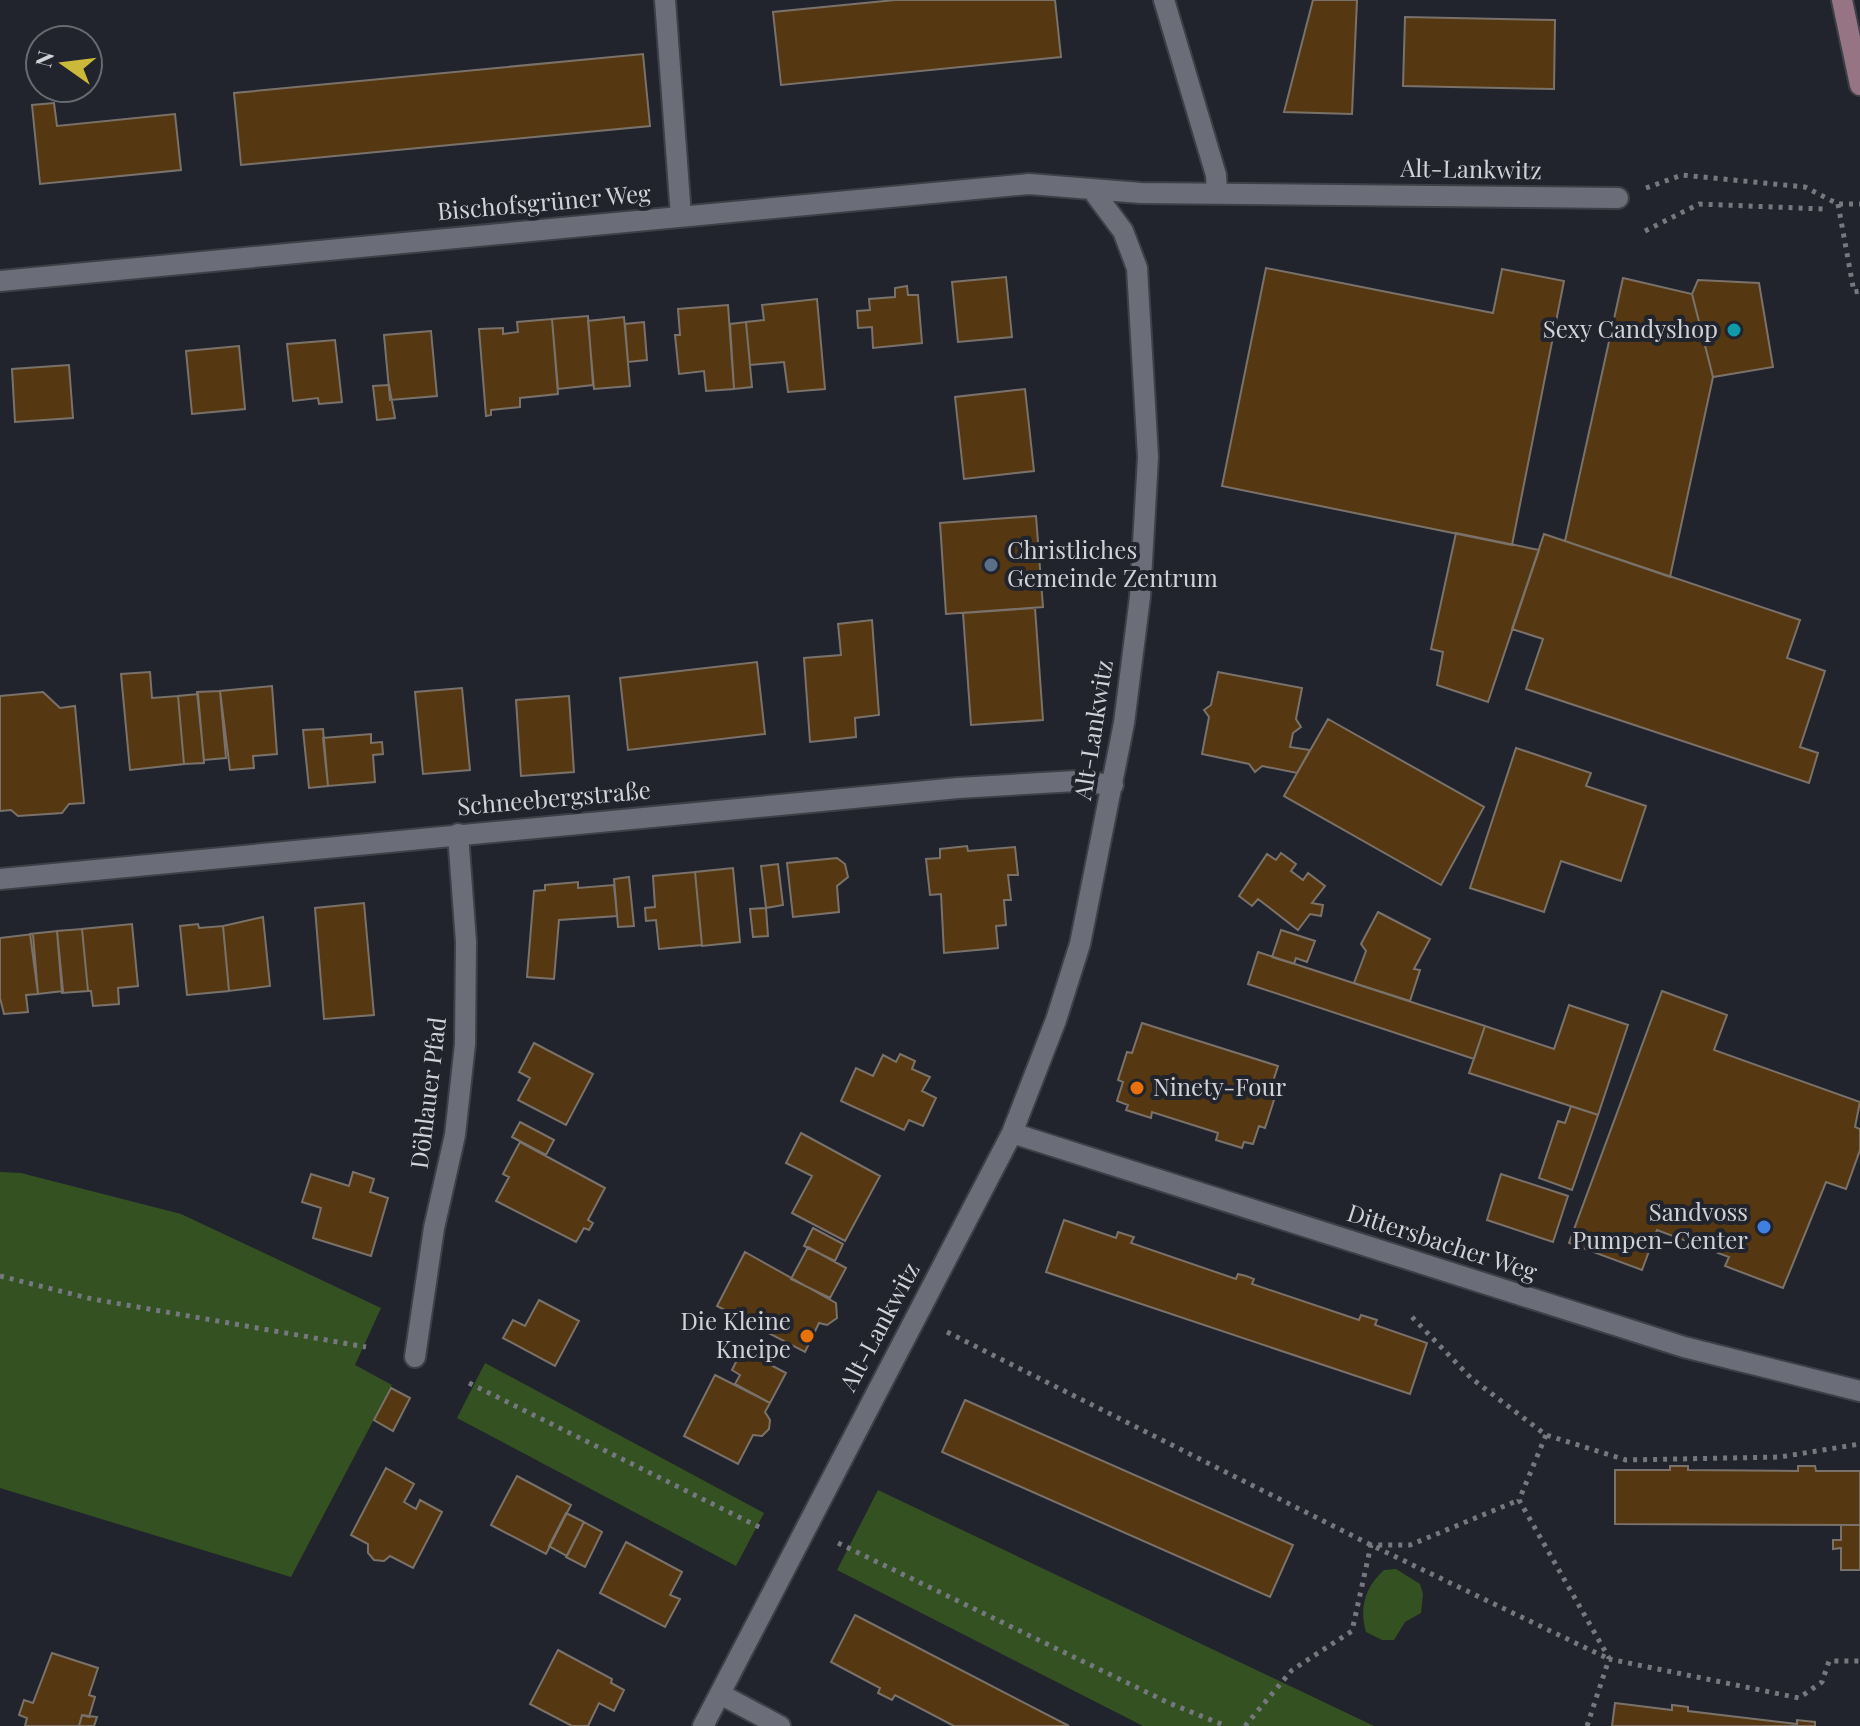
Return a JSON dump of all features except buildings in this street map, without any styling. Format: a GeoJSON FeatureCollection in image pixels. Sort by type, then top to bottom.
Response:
{"type":"FeatureCollection","features":[{"type":"Feature","properties":{"kind":"main road"},"geometry":{"type":"LineString","coordinates":[[1842,0],[1860,85]]}},
{"type":"Feature","properties":{"kind":"street"},"geometry":{"type":"LineString","coordinates":[[665,0],[681,216]]}},
{"type":"Feature","properties":{"kind":"street"},"geometry":{"type":"LineString","coordinates":[[1164,0],[1216,175],[1217,193]]}},
{"type":"Feature","properties":{"kind":"street","name":"Bischofsgrüner Weg"},"geometry":{"type":"LineString","coordinates":[[0,281],[1029,184],[1093,191]]}},
{"type":"Feature","properties":{"kind":"street","name":"Alt-Lankwitz"},"geometry":{"type":"LineString","coordinates":[[1093,191],[1618,198]]}},
{"type":"Feature","properties":{"kind":"street","name":"Alt-Lankwitz"},"geometry":{"type":"LineString","coordinates":[[703,1726],[1012,1133],[1056,1020],[1080,944],[1113,785],[1140,597],[1148,431],[1137,268],[1123,231],[1093,191]]}},
{"type":"Feature","properties":{"kind":"street","name":"Schneebergstraße"},"geometry":{"type":"LineString","coordinates":[[0,879],[958,788],[1076,781],[1113,785]]}},
{"type":"Feature","properties":{"kind":"street","name":"Döhlauer Pfad"},"geometry":{"type":"LineString","coordinates":[[415,1357],[434,1228],[455,1135],[465,1044],[466,942],[458,834]]}},
{"type":"Feature","properties":{"kind":"street","name":"Dittersbacher Weg"},"geometry":{"type":"LineString","coordinates":[[1012,1133],[1684,1347],[1860,1391]]}},
{"type":"Feature","properties":{"kind":"street"},"geometry":{"type":"LineString","coordinates":[[720,1694],[780,1726]]}},
{"type":"Feature","properties":{"kind":"path"},"geometry":{"type":"LineString","coordinates":[[1618,198],[1682,175],[1805,187],[1838,204],[1860,204]]}},
{"type":"Feature","properties":{"kind":"path"},"geometry":{"type":"LineString","coordinates":[[1645,231],[1699,204],[1823,209]]}},
{"type":"Feature","properties":{"kind":"path"},"geometry":{"type":"LineString","coordinates":[[1838,204],[1854,292],[1860,291]]}},
{"type":"Feature","properties":{"kind":"path"},"geometry":{"type":"LineString","coordinates":[[0,1276],[92,1299],[366,1347]]}},
{"type":"Feature","properties":{"kind":"path"},"geometry":{"type":"LineString","coordinates":[[1412,1317],[1471,1378],[1546,1435],[1626,1460],[1780,1457],[1860,1444]]}},
{"type":"Feature","properties":{"kind":"path"},"geometry":{"type":"LineString","coordinates":[[947,1332],[1371,1545],[1609,1659],[1799,1698],[1822,1682],[1829,1661],[1860,1661]]}},
{"type":"Feature","properties":{"kind":"path"},"geometry":{"type":"LineString","coordinates":[[469,1383],[763,1529]]}},
{"type":"Feature","properties":{"kind":"path"},"geometry":{"type":"LineString","coordinates":[[1371,1545],[1410,1545],[1519,1500],[1546,1435]]}},
{"type":"Feature","properties":{"kind":"path"},"geometry":{"type":"LineString","coordinates":[[1519,1500],[1609,1659],[1587,1726]]}},
{"type":"Feature","properties":{"kind":"path"},"geometry":{"type":"LineString","coordinates":[[838,1543],[1169,1703],[1226,1726]]}},
{"type":"Feature","properties":{"kind":"path"},"geometry":{"type":"LineString","coordinates":[[1245,1726],[1292,1670],[1352,1631],[1371,1545]]}},
{"type":"Feature","properties":{"kind":"green space"},"geometry":{"type":"Polygon","coordinates":[[[0,1172],[21,1173],[181,1214],[381,1308],[355,1365],[392,1385],[291,1577],[0,1488],[0,1172]]]}},
{"type":"Feature","properties":{"kind":"green space"},"geometry":{"type":"Polygon","coordinates":[[[485,1363],[764,1513],[736,1566],[457,1418],[485,1363]]]}},
{"type":"Feature","properties":{"kind":"green space"},"geometry":{"type":"Polygon","coordinates":[[[878,1490],[1374,1726],[1143,1726],[837,1570],[878,1490]]]}},
{"type":"Feature","properties":{"kind":"green space"},"geometry":{"type":"Polygon","coordinates":[[[1396,1569],[1420,1584],[1423,1594],[1421,1613],[1405,1622],[1394,1640],[1382,1640],[1366,1632],[1363,1615],[1365,1598],[1372,1583],[1384,1570],[1396,1569]]]}},
{"type":"Feature","properties":{"kind":"place","name":"Sexy Candyshop"},"geometry":{"type":"Point","coordinates":[1734,330]}},
{"type":"Feature","properties":{"kind":"place","name":"Christliches Gemeinde Zentrum"},"geometry":{"type":"Point","coordinates":[991,565]}},
{"type":"Feature","properties":{"kind":"place","name":"Ninety-Four"},"geometry":{"type":"Point","coordinates":[1137,1088]}},
{"type":"Feature","properties":{"kind":"place","name":"Sandvoss Pumpen-Center"},"geometry":{"type":"Point","coordinates":[1764,1227]}},
{"type":"Feature","properties":{"kind":"place","name":"Die Kleine Kneipe"},"geometry":{"type":"Point","coordinates":[807,1336]}}]}
